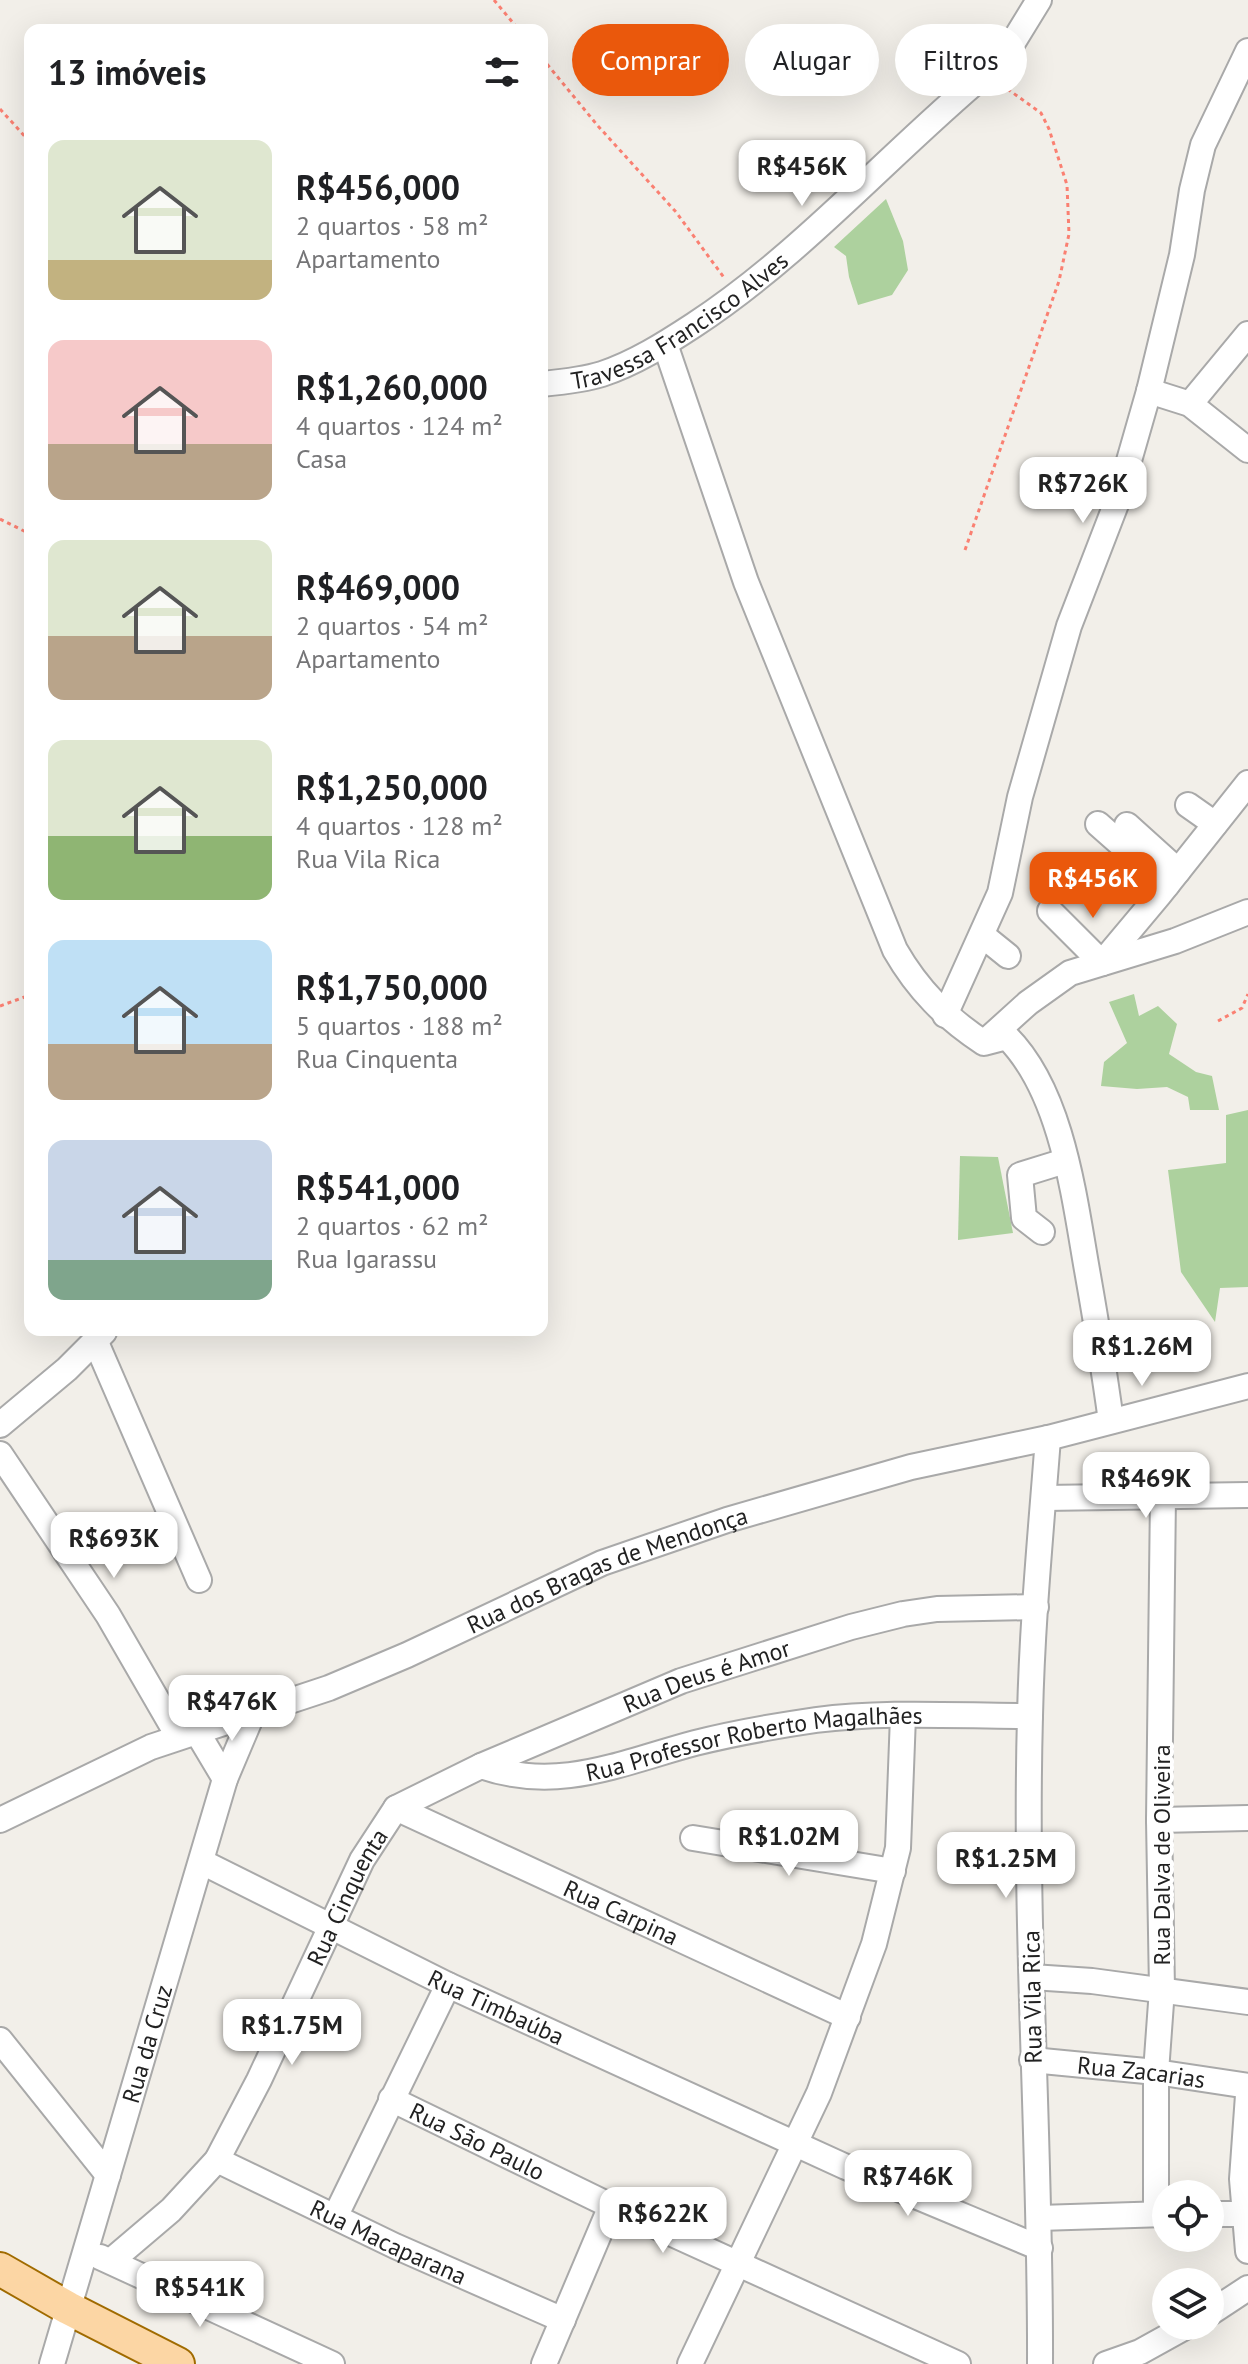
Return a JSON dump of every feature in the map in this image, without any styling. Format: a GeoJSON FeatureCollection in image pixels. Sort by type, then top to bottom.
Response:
{"type":"FeatureCollection","features":[{"type":"Feature","properties":{"kind":"main road"},"geometry":{"type":"LineString","coordinates":[[0,2269],[178,2364]]}},
{"type":"Feature","properties":{"kind":"street","name":"Travessa Francisco Alves"},"geometry":{"type":"LineString","coordinates":[[1024,24],[1039,0]]}},
{"type":"Feature","properties":{"kind":"street"},"geometry":{"type":"LineString","coordinates":[[945,1015],[1000,893],[1020,797],[1069,626],[1118,499],[1149,391],[1182,255],[1203,145],[1248,52]]}},
{"type":"Feature","properties":{"kind":"street","name":"Travessa Francisco Alves"},"geometry":{"type":"LineString","coordinates":[[548,383],[601,374],[665,344],[736,295],[961,96]]}},
{"type":"Feature","properties":{"kind":"street"},"geometry":{"type":"LineString","coordinates":[[1190,404],[1248,334]]}},
{"type":"Feature","properties":{"kind":"street"},"geometry":{"type":"LineString","coordinates":[[665,344],[746,582],[889,936],[912,979],[945,1015],[984,1043]]}},
{"type":"Feature","properties":{"kind":"street"},"geometry":{"type":"LineString","coordinates":[[1149,391],[1190,404],[1248,450]]}},
{"type":"Feature","properties":{"kind":"street"},"geometry":{"type":"LineString","coordinates":[[1102,963],[1248,783]]}},
{"type":"Feature","properties":{"kind":"street"},"geometry":{"type":"LineString","coordinates":[[1188,805],[1215,824]]}},
{"type":"Feature","properties":{"kind":"street"},"geometry":{"type":"LineString","coordinates":[[1098,824],[1172,878]]}},
{"type":"Feature","properties":{"kind":"street"},"geometry":{"type":"LineString","coordinates":[[1127,825],[1172,878]]}},
{"type":"Feature","properties":{"kind":"street"},"geometry":{"type":"LineString","coordinates":[[1050,911],[1102,963]]}},
{"type":"Feature","properties":{"kind":"street"},"geometry":{"type":"LineString","coordinates":[[984,1043],[1060,978],[1175,941],[1248,912]]}},
{"type":"Feature","properties":{"kind":"street"},"geometry":{"type":"LineString","coordinates":[[982,935],[1008,956]]}},
{"type":"Feature","properties":{"kind":"street"},"geometry":{"type":"LineString","coordinates":[[984,1043],[1007,1037],[1032,1068],[1056,1126],[1093,1302],[1111,1421]]}},
{"type":"Feature","properties":{"kind":"street"},"geometry":{"type":"LineString","coordinates":[[1042,1232],[1024,1218],[1016,1168],[1065,1161]]}},
{"type":"Feature","properties":{"kind":"street"},"geometry":{"type":"LineString","coordinates":[[0,1425],[67,1369],[100,1336]]}},
{"type":"Feature","properties":{"kind":"street"},"geometry":{"type":"LineString","coordinates":[[101,1336],[199,1580]]}},
{"type":"Feature","properties":{"kind":"street","name":"Rua dos Bragas de Mendonça"},"geometry":{"type":"LineString","coordinates":[[0,1820],[120,1760],[188,1734],[329,1688],[407,1655],[602,1563],[727,1520],[911,1467],[1048,1438],[1248,1386]]}},
{"type":"Feature","properties":{"kind":"street","name":"Rua Vila Rica"},"geometry":{"type":"LineString","coordinates":[[1040,2364],[1040,2248],[1032,2060],[1030,1716],[1048,1438]]}},
{"type":"Feature","properties":{"kind":"street"},"geometry":{"type":"LineString","coordinates":[[0,1454],[188,1734],[225,1779]]}},
{"type":"Feature","properties":{"kind":"street"},"geometry":{"type":"LineString","coordinates":[[1044,1498],[1248,1495]]}},
{"type":"Feature","properties":{"kind":"street","name":"Rua Dalva de Oliveira"},"geometry":{"type":"LineString","coordinates":[[1160,2180],[1156,2072],[1162,1989],[1159,1820],[1163,1496]]}},
{"type":"Feature","properties":{"kind":"street","name":"Rua Deus é Amor"},"geometry":{"type":"LineString","coordinates":[[396,1808],[481,1766],[681,1681],[851,1627],[937,1609],[1036,1607]]}},
{"type":"Feature","properties":{"kind":"street","name":"Rua da Cruz"},"geometry":{"type":"LineString","coordinates":[[52,2364],[225,1779],[252,1715]]}},
{"type":"Feature","properties":{"kind":"street"},"geometry":{"type":"LineString","coordinates":[[690,2364],[819,2093],[874,1944],[893,1871],[899,1832],[903,1716]]}},
{"type":"Feature","properties":{"kind":"street","name":"Rua Professor Roberto Magalhães"},"geometry":{"type":"LineString","coordinates":[[481,1766],[522,1777],[575,1776],[748,1731],[818,1720],[1030,1716]]}},
{"type":"Feature","properties":{"kind":"street","name":"Rua Cinquenta"},"geometry":{"type":"LineString","coordinates":[[111,2261],[171,2210],[217,2160],[259,2080],[371,1843],[396,1808]]}},
{"type":"Feature","properties":{"kind":"street","name":"Rua Carpina"},"geometry":{"type":"LineString","coordinates":[[396,1808],[848,2017]]}},
{"type":"Feature","properties":{"kind":"street"},"geometry":{"type":"LineString","coordinates":[[1159,1820],[1248,1818]]}},
{"type":"Feature","properties":{"kind":"street"},"geometry":{"type":"LineString","coordinates":[[693,1838],[893,1871]]}},
{"type":"Feature","properties":{"kind":"street","name":"Rua Timbaúba"},"geometry":{"type":"LineString","coordinates":[[202,1862],[448,1985],[796,2144],[1040,2248]]}},
{"type":"Feature","properties":{"kind":"street"},"geometry":{"type":"LineString","coordinates":[[1032,1977],[1162,1989],[1248,2002]]}},
{"type":"Feature","properties":{"kind":"street"},"geometry":{"type":"LineString","coordinates":[[335,2217],[448,1985]]}},
{"type":"Feature","properties":{"kind":"street"},"geometry":{"type":"LineString","coordinates":[[0,2040],[108,2175]]}},
{"type":"Feature","properties":{"kind":"street","name":"Rua Zacarias"},"geometry":{"type":"LineString","coordinates":[[1032,2060],[1156,2072],[1248,2086]]}},
{"type":"Feature","properties":{"kind":"street"},"geometry":{"type":"LineString","coordinates":[[1248,2095],[1242,2148],[1248,2251]]}},
{"type":"Feature","properties":{"kind":"street","name":"Rua São Paulo"},"geometry":{"type":"LineString","coordinates":[[391,2099],[611,2206],[958,2364]]}},
{"type":"Feature","properties":{"kind":"street","name":"Rua Macaparana"},"geometry":{"type":"LineString","coordinates":[[217,2160],[563,2320]]}},
{"type":"Feature","properties":{"kind":"street"},"geometry":{"type":"LineString","coordinates":[[544,2364],[611,2206]]}},
{"type":"Feature","properties":{"kind":"street"},"geometry":{"type":"LineString","coordinates":[[1039,2218],[1152,2214]]}},
{"type":"Feature","properties":{"kind":"street"},"geometry":{"type":"LineString","coordinates":[[1224,2214],[1244,2214]]}},
{"type":"Feature","properties":{"kind":"street"},"geometry":{"type":"LineString","coordinates":[[86,2252],[332,2364]]}},
{"type":"Feature","properties":{"kind":"street"},"geometry":{"type":"LineString","coordinates":[[1224,2304],[1248,2288]]}},
{"type":"Feature","properties":{"kind":"street"},"geometry":{"type":"LineString","coordinates":[[1106,2364],[1140,2352],[1162,2340]]}},
{"type":"Feature","properties":{"kind":"path"},"geometry":{"type":"LineString","coordinates":[[494,0],[514,24]]}},
{"type":"Feature","properties":{"kind":"path"},"geometry":{"type":"LineString","coordinates":[[548,65],[676,212],[736,295]]}},
{"type":"Feature","properties":{"kind":"path"},"geometry":{"type":"LineString","coordinates":[[965,550],[1059,281],[1069,234],[1067,185],[1059,153],[1041,113],[1018,96]]}},
{"type":"Feature","properties":{"kind":"path"},"geometry":{"type":"LineString","coordinates":[[0,109],[24,135]]}},
{"type":"Feature","properties":{"kind":"path"},"geometry":{"type":"LineString","coordinates":[[0,519],[24,531]]}},
{"type":"Feature","properties":{"kind":"path"},"geometry":{"type":"LineString","coordinates":[[1218,1021],[1242,1008],[1248,994]]}},
{"type":"Feature","properties":{"kind":"path"},"geometry":{"type":"LineString","coordinates":[[0,1006],[24,997]]}},
{"type":"Feature","properties":{"kind":"green space"},"geometry":{"type":"Polygon","coordinates":[[[886,199],[903,241],[908,270],[892,295],[858,305],[846,256],[834,247],[886,199]]]}},
{"type":"Feature","properties":{"kind":"green space"},"geometry":{"type":"Polygon","coordinates":[[[1134,994],[1139,1016],[1158,1006],[1177,1024],[1169,1054],[1196,1072],[1212,1076],[1219,1110],[1190,1110],[1188,1097],[1167,1087],[1137,1089],[1101,1086],[1104,1062],[1127,1043],[1109,1002],[1134,994]]]}},
{"type":"Feature","properties":{"kind":"green space"},"geometry":{"type":"Polygon","coordinates":[[[1248,1110],[1248,1287],[1220,1288],[1215,1322],[1181,1272],[1168,1170],[1226,1163],[1226,1115],[1248,1110]]]}},
{"type":"Feature","properties":{"kind":"green space"},"geometry":{"type":"Polygon","coordinates":[[[960,1156],[998,1157],[1013,1233],[958,1240],[960,1156]]]}}]}
